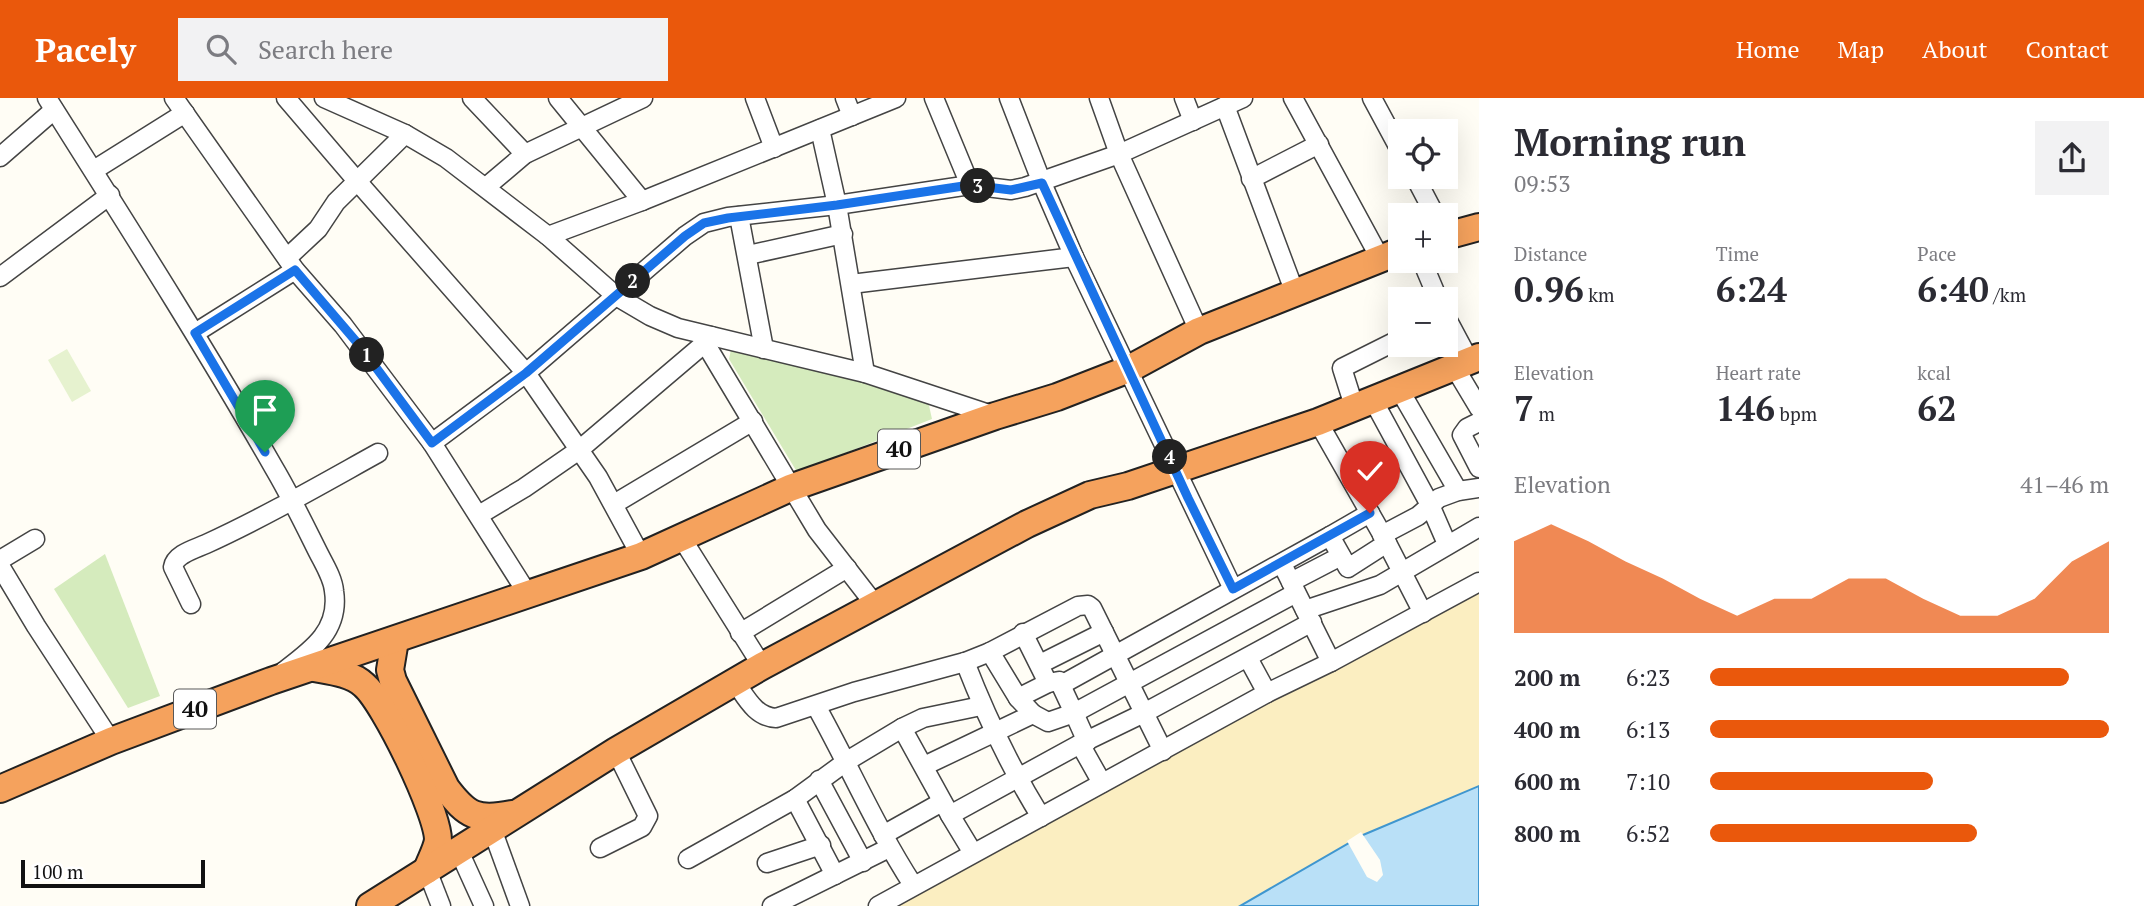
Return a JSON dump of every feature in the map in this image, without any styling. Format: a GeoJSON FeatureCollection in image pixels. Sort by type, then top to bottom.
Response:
{"type":"FeatureCollection","features":[{"type":"Feature","properties":{"kind":"highway"},"geometry":{"type":"LineString","coordinates":[[1458,232],[1479,228]]}},
{"type":"Feature","properties":{"kind":"highway","name":"40"},"geometry":{"type":"LineString","coordinates":[[0,789],[111,741],[271,681],[641,556],[790,488],[1057,397],[1129,369],[1199,331],[1388,256]]}},
{"type":"Feature","properties":{"kind":"highway"},"geometry":{"type":"LineString","coordinates":[[370,906],[616,751],[734,682],[1027,524],[1090,495],[1177,471],[1318,422],[1468,362]]}},
{"type":"Feature","properties":{"kind":"highway"},"geometry":{"type":"LineString","coordinates":[[395,640],[390,670],[393,681],[446,788],[469,814],[489,818],[519,813]]}},
{"type":"Feature","properties":{"kind":"highway"},"geometry":{"type":"LineString","coordinates":[[314,667],[349,676],[364,685],[385,714],[434,819],[438,842],[427,870]]}},
{"type":"Feature","properties":{"kind":"street"},"geometry":{"type":"LineString","coordinates":[[286,98],[526,373],[614,504],[641,556]]}},
{"type":"Feature","properties":{"kind":"street"},"geometry":{"type":"LineString","coordinates":[[472,98],[525,154]]}},
{"type":"Feature","properties":{"kind":"street"},"geometry":{"type":"LineString","coordinates":[[558,98],[642,201]]}},
{"type":"Feature","properties":{"kind":"street"},"geometry":{"type":"LineString","coordinates":[[485,187],[525,154],[643,98]]}},
{"type":"Feature","properties":{"kind":"street"},"geometry":{"type":"LineString","coordinates":[[755,98],[774,148]]}},
{"type":"Feature","properties":{"kind":"street"},"geometry":{"type":"LineString","coordinates":[[845,98],[852,116]]}},
{"type":"Feature","properties":{"kind":"street"},"geometry":{"type":"LineString","coordinates":[[548,236],[642,201],[896,98]]}},
{"type":"Feature","properties":{"kind":"street"},"geometry":{"type":"LineString","coordinates":[[934,98],[970,185]]}},
{"type":"Feature","properties":{"kind":"street"},"geometry":{"type":"LineString","coordinates":[[1009,98],[1074,257],[1233,589]]}},
{"type":"Feature","properties":{"kind":"street"},"geometry":{"type":"LineString","coordinates":[[1099,98],[1119,154],[1199,331]]}},
{"type":"Feature","properties":{"kind":"street"},"geometry":{"type":"LineString","coordinates":[[1184,98],[1193,121]]}},
{"type":"Feature","properties":{"kind":"street"},"geometry":{"type":"LineString","coordinates":[[432,443],[526,373],[700,225],[739,216],[837,205],[970,185],[1011,190],[1042,183],[1119,154],[1243,98]]}},
{"type":"Feature","properties":{"kind":"street"},"geometry":{"type":"LineString","coordinates":[[1293,98],[1388,252]]}},
{"type":"Feature","properties":{"kind":"street"},"geometry":{"type":"LineString","coordinates":[[1372,98],[1388,128]]}},
{"type":"Feature","properties":{"kind":"street"},"geometry":{"type":"LineString","coordinates":[[331,99],[405,134],[446,158],[548,236],[616,296],[650,316],[708,339],[865,373],[995,416]]}},
{"type":"Feature","properties":{"kind":"street"},"geometry":{"type":"LineString","coordinates":[[0,157],[50,104],[195,333],[292,500],[334,590],[334,617],[318,645],[271,681]]}},
{"type":"Feature","properties":{"kind":"street"},"geometry":{"type":"LineString","coordinates":[[94,170],[179,105],[291,264],[360,346],[432,443],[529,596]]}},
{"type":"Feature","properties":{"kind":"street"},"geometry":{"type":"LineString","coordinates":[[1225,107],[1295,293]]}},
{"type":"Feature","properties":{"kind":"street"},"geometry":{"type":"LineString","coordinates":[[820,129],[843,234],[865,373]]}},
{"type":"Feature","properties":{"kind":"street"},"geometry":{"type":"LineString","coordinates":[[195,333],[291,264],[336,202],[405,134]]}},
{"type":"Feature","properties":{"kind":"street"},"geometry":{"type":"LineString","coordinates":[[1251,178],[1320,144]]}},
{"type":"Feature","properties":{"kind":"street"},"geometry":{"type":"LineString","coordinates":[[0,277],[110,195]]}},
{"type":"Feature","properties":{"kind":"street"},"geometry":{"type":"LineString","coordinates":[[739,216],[764,349]]}},
{"type":"Feature","properties":{"kind":"street"},"geometry":{"type":"LineString","coordinates":[[748,255],[843,234]]}},
{"type":"Feature","properties":{"kind":"street"},"geometry":{"type":"LineString","coordinates":[[852,284],[1074,257]]}},
{"type":"Feature","properties":{"kind":"street"},"geometry":{"type":"LineString","coordinates":[[708,339],[790,488],[817,530],[876,606]]}},
{"type":"Feature","properties":{"kind":"street"},"geometry":{"type":"LineString","coordinates":[[479,514],[524,488],[579,450],[708,339]]}},
{"type":"Feature","properties":{"kind":"street"},"geometry":{"type":"LineString","coordinates":[[1458,342],[1468,362],[1479,408]]}},
{"type":"Feature","properties":{"kind":"street"},"geometry":{"type":"LineString","coordinates":[[1388,345],[1342,368],[1430,505],[1447,544]]}},
{"type":"Feature","properties":{"kind":"street"},"geometry":{"type":"LineString","coordinates":[[1399,389],[1458,491]]}},
{"type":"Feature","properties":{"kind":"street"},"geometry":{"type":"LineString","coordinates":[[614,504],[753,421]]}},
{"type":"Feature","properties":{"kind":"street"},"geometry":{"type":"LineString","coordinates":[[1318,422],[1423,612]]}},
{"type":"Feature","properties":{"kind":"street"},"geometry":{"type":"LineString","coordinates":[[1479,422],[1467,428],[1462,435],[1479,468]]}},
{"type":"Feature","properties":{"kind":"street"},"geometry":{"type":"LineString","coordinates":[[191,604],[173,567],[178,557],[378,453]]}},
{"type":"Feature","properties":{"kind":"street"},"geometry":{"type":"LineString","coordinates":[[990,652],[1018,698],[1033,714],[1048,722],[1074,713],[1130,684],[1294,588],[1345,562],[1385,539],[1439,498],[1458,491],[1479,488]]}},
{"type":"Feature","properties":{"kind":"street"},"geometry":{"type":"LineString","coordinates":[[1018,698],[1055,684],[1115,655],[1370,513]]}},
{"type":"Feature","properties":{"kind":"street"},"geometry":{"type":"LineString","coordinates":[[772,906],[863,862],[886,842],[946,809],[1017,779],[1248,658],[1309,616],[1380,585],[1479,527]]}},
{"type":"Feature","properties":{"kind":"street"},"geometry":{"type":"LineString","coordinates":[[1330,536],[1360,593]]}},
{"type":"Feature","properties":{"kind":"street"},"geometry":{"type":"LineString","coordinates":[[681,537],[762,666]]}},
{"type":"Feature","properties":{"kind":"street"},"geometry":{"type":"LineString","coordinates":[[0,560],[35,539]]}},
{"type":"Feature","properties":{"kind":"street"},"geometry":{"type":"LineString","coordinates":[[1282,564],[1331,662]]}},
{"type":"Feature","properties":{"kind":"street"},"geometry":{"type":"LineString","coordinates":[[0,566],[111,741]]}},
{"type":"Feature","properties":{"kind":"street"},"geometry":{"type":"LineString","coordinates":[[740,633],[847,568]]}},
{"type":"Feature","properties":{"kind":"street"},"geometry":{"type":"LineString","coordinates":[[877,906],[1267,693],[1331,662],[1479,582]]}},
{"type":"Feature","properties":{"kind":"street"},"geometry":{"type":"LineString","coordinates":[[734,682],[755,709],[767,718],[776,718],[854,692],[965,662],[1083,605],[1092,608],[1163,751]]}},
{"type":"Feature","properties":{"kind":"street"},"geometry":{"type":"LineString","coordinates":[[1040,664],[1104,632]]}},
{"type":"Feature","properties":{"kind":"street"},"geometry":{"type":"LineString","coordinates":[[1023,633],[1040,664],[1074,713],[1102,783]]}},
{"type":"Feature","properties":{"kind":"street"},"geometry":{"type":"LineString","coordinates":[[1148,635],[1163,663]]}},
{"type":"Feature","properties":{"kind":"street"},"geometry":{"type":"LineString","coordinates":[[1248,658],[1267,693]]}},
{"type":"Feature","properties":{"kind":"street"},"geometry":{"type":"LineString","coordinates":[[965,662],[994,733],[1017,779],[1041,817]]}},
{"type":"Feature","properties":{"kind":"street"},"geometry":{"type":"LineString","coordinates":[[816,706],[847,761],[886,842],[913,885]]}},
{"type":"Feature","properties":{"kind":"street"},"geometry":{"type":"LineString","coordinates":[[688,859],[795,799],[847,761],[902,727],[923,718],[982,706]]}},
{"type":"Feature","properties":{"kind":"street"},"geometry":{"type":"LineString","coordinates":[[924,766],[1033,714]]}},
{"type":"Feature","properties":{"kind":"street"},"geometry":{"type":"LineString","coordinates":[[902,727],[973,853]]}},
{"type":"Feature","properties":{"kind":"street"},"geometry":{"type":"LineString","coordinates":[[600,848],[642,827],[648,816],[616,751]]}},
{"type":"Feature","properties":{"kind":"street"},"geometry":{"type":"LineString","coordinates":[[820,780],[863,862]]}},
{"type":"Feature","properties":{"kind":"street"},"geometry":{"type":"LineString","coordinates":[[795,799],[835,875]]}},
{"type":"Feature","properties":{"kind":"street"},"geometry":{"type":"LineString","coordinates":[[492,829],[520,906]]}},
{"type":"Feature","properties":{"kind":"street"},"geometry":{"type":"LineString","coordinates":[[767,863],[821,845]]}},
{"type":"Feature","properties":{"kind":"street"},"geometry":{"type":"LineString","coordinates":[[459,850],[484,906]]}},
{"type":"Feature","properties":{"kind":"street"},"geometry":{"type":"LineString","coordinates":[[427,870],[441,906]]}},
{"type":"Feature","properties":{"kind":"green space"},"geometry":{"type":"Polygon","coordinates":[[[732,345],[926,392],[932,419],[797,472],[729,359],[732,345]]]}},
{"type":"Feature","properties":{"kind":"green space"},"geometry":{"type":"Polygon","coordinates":[[[67,349],[91,391],[72,402],[48,360],[67,349]]]}},
{"type":"Feature","properties":{"kind":"green space"},"geometry":{"type":"Polygon","coordinates":[[[105,554],[160,696],[128,708],[54,589],[105,554]]]}},
{"type":"Feature","properties":{"kind":"sand"},"geometry":{"type":"Polygon","coordinates":[[[1479,574],[1479,906],[871,906],[1479,574]]]}},
{"type":"Feature","properties":{"kind":"water"},"geometry":{"type":"Polygon","coordinates":[[[1479,786],[1479,906],[1240,906],[1363,835],[1479,786]]]}},
{"type":"Feature","properties":{"kind":"pier"},"geometry":{"type":"Polygon","coordinates":[[[1361,832],[1380,860],[1383,875],[1377,882],[1367,877],[1347,841],[1361,832]]]}},
{"type":"Feature","properties":{"kind":"route"},"geometry":{"type":"LineString","coordinates":[[265,452],[195,333],[295,270],[326,303],[432,443],[526,373],[685,236],[704,223],[970,185],[1011,190],[1042,183],[1074,257],[1233,589],[1370,513]]}}]}
